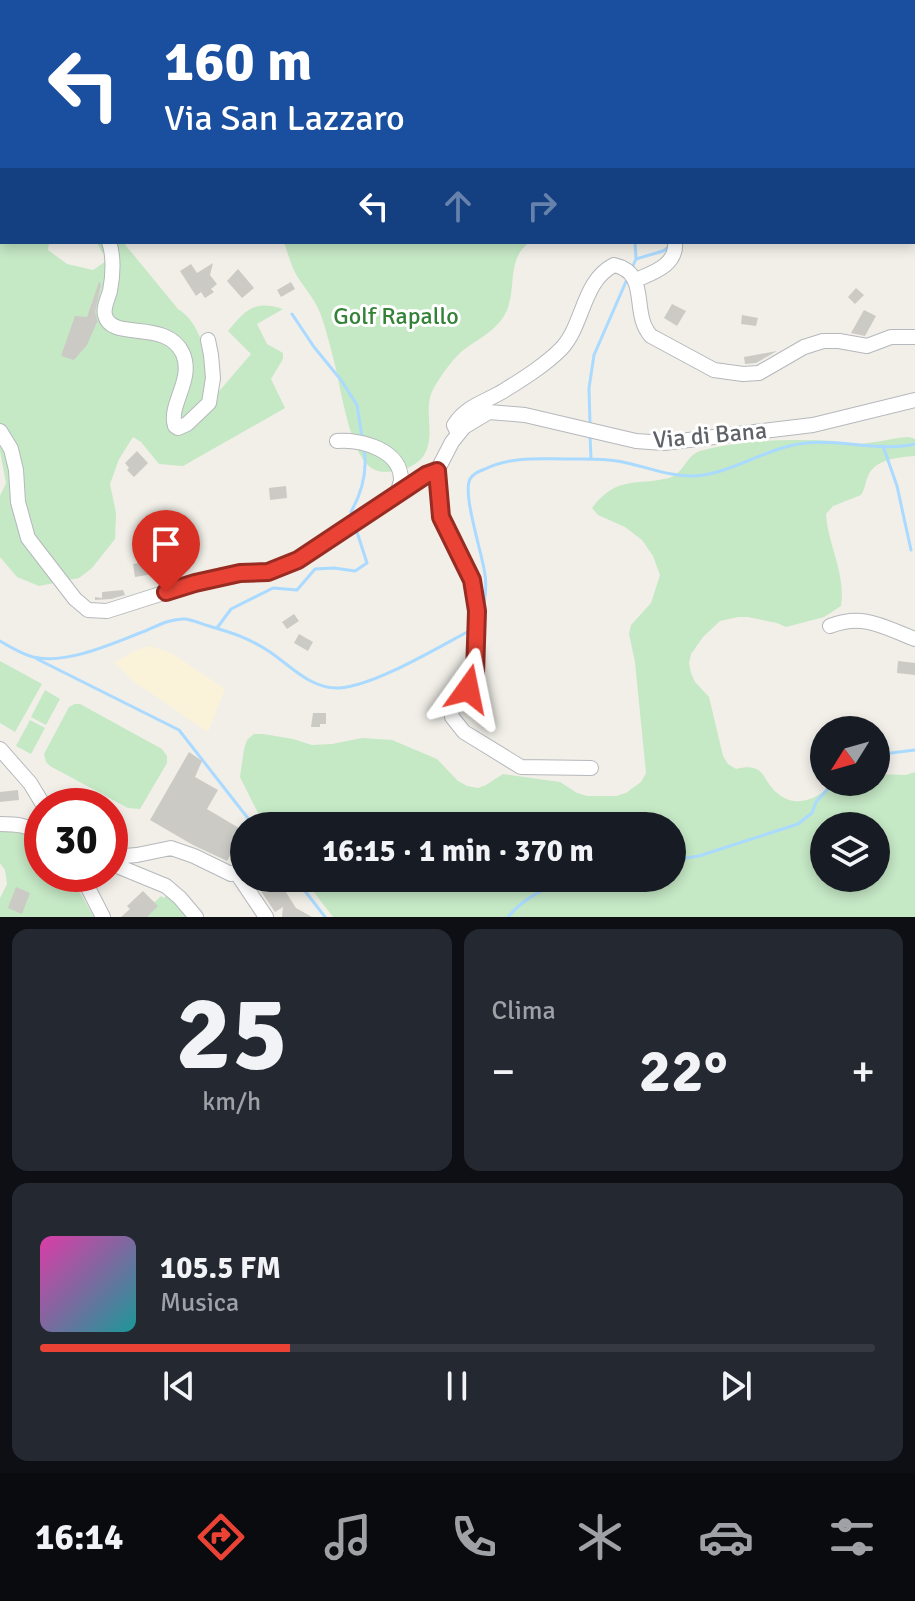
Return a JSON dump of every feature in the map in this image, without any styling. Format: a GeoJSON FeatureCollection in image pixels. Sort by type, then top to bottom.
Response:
{"type":"FeatureCollection","features":[{"type":"Feature","properties":{"kind":"street"},"geometry":{"type":"LineString","coordinates":[[109,244],[111,289],[105,308],[106,318],[120,329],[143,330],[169,338],[183,355],[186,366],[184,381],[173,419],[178,428],[187,424],[209,403],[213,378],[208,340]]}},
{"type":"Feature","properties":{"kind":"street"},"geometry":{"type":"LineString","coordinates":[[636,280],[668,263],[675,252],[675,244]]}},
{"type":"Feature","properties":{"kind":"street"},"geometry":{"type":"LineString","coordinates":[[458,434],[454,425],[469,408],[504,391],[542,365],[567,342],[593,284],[614,265],[630,272],[636,280],[645,330],[658,341],[714,370],[759,373],[804,347],[823,341],[867,346],[891,337],[915,337]]}},
{"type":"Feature","properties":{"kind":"street","name":"Via di Bana"},"geometry":{"type":"LineString","coordinates":[[437,471],[464,427],[489,412],[525,415],[636,441],[664,443],[813,425],[915,400]]}},
{"type":"Feature","properties":{"kind":"street"},"geometry":{"type":"LineString","coordinates":[[0,431],[11,449],[18,502],[28,538],[75,599],[88,610],[107,611],[195,583],[240,573],[268,572],[298,560],[426,475],[437,471],[441,517],[472,580],[477,611],[475,674],[468,689],[451,709],[452,717],[464,732],[521,767],[591,768]]}},
{"type":"Feature","properties":{"kind":"street"},"geometry":{"type":"LineString","coordinates":[[337,441],[353,440],[375,447],[391,458],[398,468],[401,481],[397,494]]}},
{"type":"Feature","properties":{"kind":"street"},"geometry":{"type":"LineString","coordinates":[[830,626],[868,621],[915,639]]}},
{"type":"Feature","properties":{"kind":"street"},"geometry":{"type":"LineString","coordinates":[[0,749],[33,788]]}},
{"type":"Feature","properties":{"kind":"street"},"geometry":{"type":"LineString","coordinates":[[0,824],[24,826]]}},
{"type":"Feature","properties":{"kind":"street"},"geometry":{"type":"LineString","coordinates":[[128,856],[171,848],[230,874]]}},
{"type":"Feature","properties":{"kind":"street"},"geometry":{"type":"LineString","coordinates":[[128,870],[166,886],[196,917]]}},
{"type":"Feature","properties":{"kind":"street"},"geometry":{"type":"LineString","coordinates":[[90,892],[103,917]]}},
{"type":"Feature","properties":{"kind":"street"},"geometry":{"type":"LineString","coordinates":[[252,892],[266,917]]}},
{"type":"Feature","properties":{"kind":"green space"},"geometry":{"type":"Polygon","coordinates":[[[0,244],[49,244],[48,250],[67,264],[93,270],[109,259],[98,244],[125,244],[194,325],[204,348],[215,396],[251,354],[228,331],[252,308],[273,306],[283,309],[257,324],[267,344],[283,353],[283,359],[271,379],[285,408],[183,466],[159,464],[133,437],[119,459],[110,484],[116,513],[115,539],[92,568],[79,578],[39,586],[17,577],[0,557],[0,496],[6,483],[0,451],[0,244]]]}},
{"type":"Feature","properties":{"kind":"green space","name":"Golf Rapallo"},"geometry":{"type":"Polygon","coordinates":[[[285,244],[528,244],[517,257],[505,314],[490,331],[459,354],[434,388],[429,402],[426,452],[412,466],[397,471],[379,471],[369,466],[360,454],[346,416],[322,318],[290,260],[285,244]]]}},
{"type":"Feature","properties":{"kind":"green space"},"geometry":{"type":"Polygon","coordinates":[[[909,437],[915,439],[915,456],[888,460],[876,466],[871,470],[861,495],[833,506],[826,514],[841,582],[841,606],[824,617],[786,627],[748,617],[720,621],[703,637],[691,654],[689,663],[695,682],[709,697],[723,756],[728,764],[736,769],[746,767],[758,770],[772,788],[785,798],[800,801],[817,796],[890,796],[890,774],[915,772],[915,917],[333,917],[314,892],[686,892],[686,812],[258,812],[240,777],[247,740],[254,734],[263,734],[312,745],[362,738],[392,740],[437,759],[467,786],[478,788],[503,774],[560,782],[587,796],[626,793],[641,782],[646,773],[635,662],[629,634],[631,625],[651,603],[660,575],[653,556],[642,540],[625,527],[598,515],[592,508],[619,486],[674,476],[695,453],[716,447],[784,440],[861,444],[909,437]]]}},
{"type":"Feature","properties":{"kind":"green space"},"geometry":{"type":"Polygon","coordinates":[[[0,661],[42,684],[15,732],[0,723],[0,661]]]}},
{"type":"Feature","properties":{"kind":"green space"},"geometry":{"type":"Polygon","coordinates":[[[45,690],[60,699],[46,725],[31,717],[45,690]]]}},
{"type":"Feature","properties":{"kind":"green space"},"geometry":{"type":"Polygon","coordinates":[[[80,704],[162,749],[167,756],[167,763],[140,809],[128,808],[128,788],[91,788],[46,762],[44,754],[69,707],[80,704]]]}},
{"type":"Feature","properties":{"kind":"green space"},"geometry":{"type":"Polygon","coordinates":[[[30,720],[45,728],[31,754],[16,746],[30,720]]]}},
{"type":"Feature","properties":{"kind":"green space"},"geometry":{"type":"Polygon","coordinates":[[[0,827],[24,833],[24,892],[79,892],[94,917],[0,917],[0,898],[7,884],[5,870],[0,863],[0,827]]]}},
{"type":"Feature","properties":{"kind":"green space"},"geometry":{"type":"Polygon","coordinates":[[[168,894],[189,917],[139,917],[161,896],[164,898],[168,894]]]}},
{"type":"Feature","properties":{"kind":"sand"},"geometry":{"type":"Polygon","coordinates":[[[150,646],[171,653],[225,689],[208,732],[136,683],[114,663],[150,646]]]}},
{"type":"Feature","properties":{"kind":"building"},"geometry":{"type":"Polygon","coordinates":[[[213,263],[210,275],[217,284],[211,289],[214,292],[205,298],[201,292],[196,296],[180,271],[191,264],[197,273],[213,263]]]}},
{"type":"Feature","properties":{"kind":"building"},"geometry":{"type":"Polygon","coordinates":[[[238,269],[254,288],[242,298],[227,281],[238,269]]]}},
{"type":"Feature","properties":{"kind":"building"},"geometry":{"type":"Polygon","coordinates":[[[99,282],[95,312],[98,323],[87,345],[74,360],[61,356],[75,316],[87,317],[99,282]]]}},
{"type":"Feature","properties":{"kind":"building"},"geometry":{"type":"Polygon","coordinates":[[[291,282],[295,289],[281,297],[277,290],[291,282]]]}},
{"type":"Feature","properties":{"kind":"building"},"geometry":{"type":"Polygon","coordinates":[[[856,288],[864,295],[855,304],[848,297],[856,288]]]}},
{"type":"Feature","properties":{"kind":"building"},"geometry":{"type":"Polygon","coordinates":[[[672,304],[686,311],[677,326],[664,318],[672,304]]]}},
{"type":"Feature","properties":{"kind":"building"},"geometry":{"type":"Polygon","coordinates":[[[864,310],[876,316],[865,336],[851,333],[864,310]]]}},
{"type":"Feature","properties":{"kind":"building"},"geometry":{"type":"Polygon","coordinates":[[[742,315],[758,318],[756,326],[741,324],[742,315]]]}},
{"type":"Feature","properties":{"kind":"building"},"geometry":{"type":"Polygon","coordinates":[[[777,351],[756,363],[745,364],[744,357],[777,351]]]}},
{"type":"Feature","properties":{"kind":"building"},"geometry":{"type":"Polygon","coordinates":[[[137,451],[148,463],[134,477],[125,463],[137,451]]]}},
{"type":"Feature","properties":{"kind":"building"},"geometry":{"type":"Polygon","coordinates":[[[286,486],[287,498],[270,500],[269,488],[286,486]]]}},
{"type":"Feature","properties":{"kind":"building"},"geometry":{"type":"Polygon","coordinates":[[[151,561],[153,574],[135,577],[133,564],[151,561]]]}},
{"type":"Feature","properties":{"kind":"building"},"geometry":{"type":"Polygon","coordinates":[[[123,590],[125,595],[95,600],[95,597],[102,598],[102,592],[123,590]]]}},
{"type":"Feature","properties":{"kind":"building"},"geometry":{"type":"Polygon","coordinates":[[[294,614],[299,621],[287,629],[282,622],[294,614]]]}},
{"type":"Feature","properties":{"kind":"building"},"geometry":{"type":"Polygon","coordinates":[[[299,634],[313,642],[308,651],[294,643],[299,634]]]}},
{"type":"Feature","properties":{"kind":"building"},"geometry":{"type":"Polygon","coordinates":[[[898,661],[915,663],[915,675],[897,673],[898,661]]]}},
{"type":"Feature","properties":{"kind":"building"},"geometry":{"type":"Polygon","coordinates":[[[313,713],[326,713],[326,724],[311,727],[313,713]]]}},
{"type":"Feature","properties":{"kind":"building"},"geometry":{"type":"Polygon","coordinates":[[[189,752],[202,761],[195,777],[218,790],[207,809],[230,823],[230,856],[227,861],[150,820],[189,752]]]}},
{"type":"Feature","properties":{"kind":"building"},"geometry":{"type":"Polygon","coordinates":[[[18,790],[19,800],[0,802],[0,792],[18,790]]]}},
{"type":"Feature","properties":{"kind":"building"},"geometry":{"type":"Polygon","coordinates":[[[16,887],[30,893],[22,914],[8,908],[16,887]]]}},
{"type":"Feature","properties":{"kind":"building"},"geometry":{"type":"Polygon","coordinates":[[[143,891],[158,906],[147,917],[121,917],[130,909],[127,906],[143,891]]]}},
{"type":"Feature","properties":{"kind":"building"},"geometry":{"type":"Polygon","coordinates":[[[261,892],[286,892],[296,908],[312,917],[282,917],[283,907],[275,912],[261,892]]]}},
{"type":"Feature","properties":{"kind":"waterway"},"geometry":{"type":"LineString","coordinates":[[631,270],[636,259],[635,244]]}},
{"type":"Feature","properties":{"kind":"waterway"},"geometry":{"type":"LineString","coordinates":[[636,259],[670,246]]}},
{"type":"Feature","properties":{"kind":"waterway"},"geometry":{"type":"LineString","coordinates":[[590,425],[589,388],[594,355],[628,277]]}},
{"type":"Feature","properties":{"kind":"waterway"},"geometry":{"type":"LineString","coordinates":[[292,314],[357,405],[362,437]]}},
{"type":"Feature","properties":{"kind":"waterway"},"geometry":{"type":"LineString","coordinates":[[590,435],[591,459]]}},
{"type":"Feature","properties":{"kind":"waterway"},"geometry":{"type":"LineString","coordinates":[[483,611],[486,579],[468,487],[474,474],[495,465],[526,459],[599,459],[675,475],[695,476],[723,470],[792,445],[833,443],[888,447],[915,444]]}},
{"type":"Feature","properties":{"kind":"waterway"},"geometry":{"type":"LineString","coordinates":[[883,446],[897,486],[911,550]]}},
{"type":"Feature","properties":{"kind":"waterway"},"geometry":{"type":"LineString","coordinates":[[353,518],[351,512],[365,474],[364,449]]}},
{"type":"Feature","properties":{"kind":"waterway"},"geometry":{"type":"LineString","coordinates":[[217,628],[231,609],[273,588],[297,590],[315,569],[355,571],[367,563],[356,529]]}},
{"type":"Feature","properties":{"kind":"waterway"},"geometry":{"type":"LineString","coordinates":[[0,641],[33,657],[60,658],[90,652],[165,623],[185,619],[248,639],[311,681],[339,688],[389,673],[473,629]]}},
{"type":"Feature","properties":{"kind":"waterway"},"geometry":{"type":"LineString","coordinates":[[37,659],[179,730],[243,812]]}},
{"type":"Feature","properties":{"kind":"waterway"},"geometry":{"type":"LineString","coordinates":[[890,753],[915,750]]}},
{"type":"Feature","properties":{"kind":"waterway"},"geometry":{"type":"LineString","coordinates":[[686,858],[798,824],[812,813],[821,796]]}},
{"type":"Feature","properties":{"kind":"waterway"},"geometry":{"type":"LineString","coordinates":[[306,892],[325,917]]}},
{"type":"Feature","properties":{"kind":"waterway"},"geometry":{"type":"LineString","coordinates":[[508,917],[540,892]]}},
{"type":"Feature","properties":{"kind":"route"},"geometry":{"type":"LineString","coordinates":[[166,592],[240,573],[268,572],[298,560],[426,475],[437,471],[441,517],[472,580],[477,611],[475,674],[468,689]]}}]}
